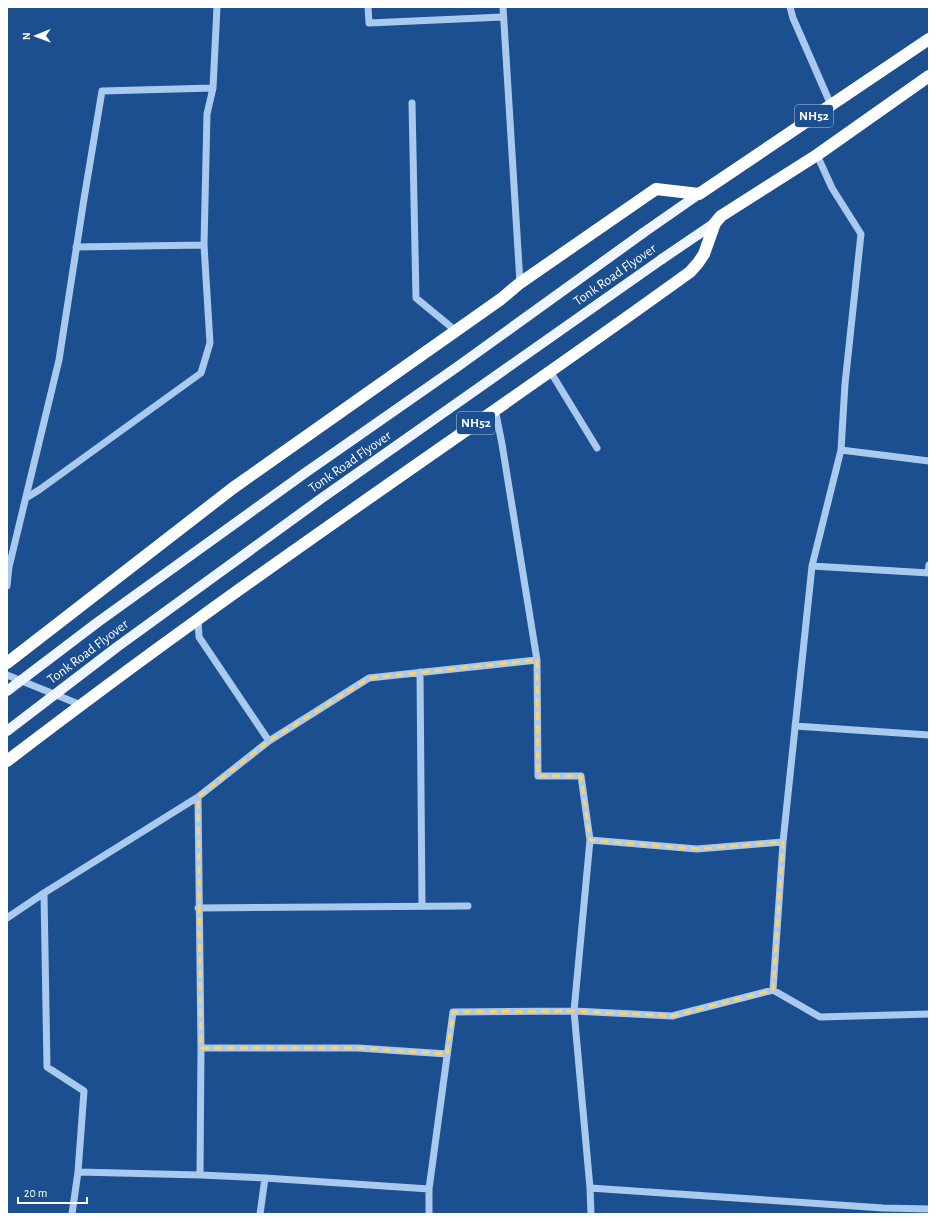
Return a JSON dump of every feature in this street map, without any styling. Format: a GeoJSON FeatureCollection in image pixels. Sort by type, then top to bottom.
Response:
{"type":"FeatureCollection","features":[{"type":"Feature","properties":{"kind":"highway","name":"NH52"},"geometry":{"type":"LineString","coordinates":[[699,194],[929,39]]}},
{"type":"Feature","properties":{"kind":"highway","name":"NH52"},"geometry":{"type":"LineString","coordinates":[[7,761],[198,619],[690,272],[704,254],[715,223],[722,216],[740,203],[817,155],[929,76]]}},
{"type":"Feature","properties":{"kind":"highway"},"geometry":{"type":"LineString","coordinates":[[7,663],[233,488],[501,299],[520,283],[656,189],[699,194]]}},
{"type":"Feature","properties":{"kind":"main road","name":"Tonk Road Flyover"},"geometry":{"type":"LineString","coordinates":[[7,691],[98,622],[305,473],[457,367],[699,194]]}},
{"type":"Feature","properties":{"kind":"main road","name":"Tonk Road Flyover"},"geometry":{"type":"LineString","coordinates":[[7,730],[117,647],[316,503],[715,223]]}},
{"type":"Feature","properties":{"kind":"street"},"geometry":{"type":"LineString","coordinates":[[26,498],[201,373],[210,343],[204,245],[207,114],[213,88],[217,7]]}},
{"type":"Feature","properties":{"kind":"street"},"geometry":{"type":"LineString","coordinates":[[368,7],[369,23],[504,17]]}},
{"type":"Feature","properties":{"kind":"street"},"geometry":{"type":"LineString","coordinates":[[503,7],[520,283]]}},
{"type":"Feature","properties":{"kind":"street"},"geometry":{"type":"LineString","coordinates":[[790,7],[793,18],[831,105]]}},
{"type":"Feature","properties":{"kind":"street"},"geometry":{"type":"LineString","coordinates":[[7,586],[8,567],[59,360],[102,91],[213,88]]}},
{"type":"Feature","properties":{"kind":"street"},"geometry":{"type":"LineString","coordinates":[[412,104],[416,298],[456,331]]}},
{"type":"Feature","properties":{"kind":"street"},"geometry":{"type":"LineString","coordinates":[[773,990],[783,842],[812,566],[841,450],[845,384],[861,234],[832,188],[817,155]]}},
{"type":"Feature","properties":{"kind":"street"},"geometry":{"type":"LineString","coordinates":[[76,247],[204,245]]}},
{"type":"Feature","properties":{"kind":"street"},"geometry":{"type":"LineString","coordinates":[[550,371],[597,448]]}},
{"type":"Feature","properties":{"kind":"street"},"geometry":{"type":"LineString","coordinates":[[495,409],[537,660],[538,776],[581,776],[590,840],[574,1011],[591,1214]]}},
{"type":"Feature","properties":{"kind":"street"},"geometry":{"type":"LineString","coordinates":[[841,450],[929,461]]}},
{"type":"Feature","properties":{"kind":"street"},"geometry":{"type":"LineString","coordinates":[[812,566],[929,573],[929,565]]}},
{"type":"Feature","properties":{"kind":"street"},"geometry":{"type":"LineString","coordinates":[[198,619],[199,637],[269,741]]}},
{"type":"Feature","properties":{"kind":"street"},"geometry":{"type":"LineString","coordinates":[[7,918],[44,893],[198,797],[269,741],[369,678],[537,660]]}},
{"type":"Feature","properties":{"kind":"street"},"geometry":{"type":"LineString","coordinates":[[420,672],[422,906]]}},
{"type":"Feature","properties":{"kind":"street"},"geometry":{"type":"LineString","coordinates":[[7,674],[81,705]]}},
{"type":"Feature","properties":{"kind":"street"},"geometry":{"type":"LineString","coordinates":[[795,726],[929,735]]}},
{"type":"Feature","properties":{"kind":"street"},"geometry":{"type":"LineString","coordinates":[[198,797],[200,1175]]}},
{"type":"Feature","properties":{"kind":"street"},"geometry":{"type":"LineString","coordinates":[[590,840],[697,849],[783,842]]}},
{"type":"Feature","properties":{"kind":"street"},"geometry":{"type":"LineString","coordinates":[[44,893],[47,1067],[84,1090],[78,1172],[72,1214]]}},
{"type":"Feature","properties":{"kind":"street"},"geometry":{"type":"LineString","coordinates":[[198,908],[468,906]]}},
{"type":"Feature","properties":{"kind":"street"},"geometry":{"type":"LineString","coordinates":[[429,1214],[429,1189],[453,1012],[574,1011],[672,1016],[773,990],[820,1017],[929,1014]]}},
{"type":"Feature","properties":{"kind":"street"},"geometry":{"type":"LineString","coordinates":[[200,1048],[358,1048],[447,1054]]}},
{"type":"Feature","properties":{"kind":"street"},"geometry":{"type":"LineString","coordinates":[[78,1172],[265,1178],[429,1189]]}},
{"type":"Feature","properties":{"kind":"street"},"geometry":{"type":"LineString","coordinates":[[260,1214],[265,1178]]}},
{"type":"Feature","properties":{"kind":"street"},"geometry":{"type":"LineString","coordinates":[[590,1188],[875,1208],[929,1209]]}},
{"type":"Feature","properties":{"kind":"highlighted area"},"geometry":{"type":"Polygon","coordinates":[[[537,660],[538,776],[581,776],[590,840],[697,849],[783,842],[773,990],[672,1016],[574,1011],[453,1012],[447,1054],[358,1048],[201,1048],[198,797],[269,741],[369,678],[537,660]]]}}]}
